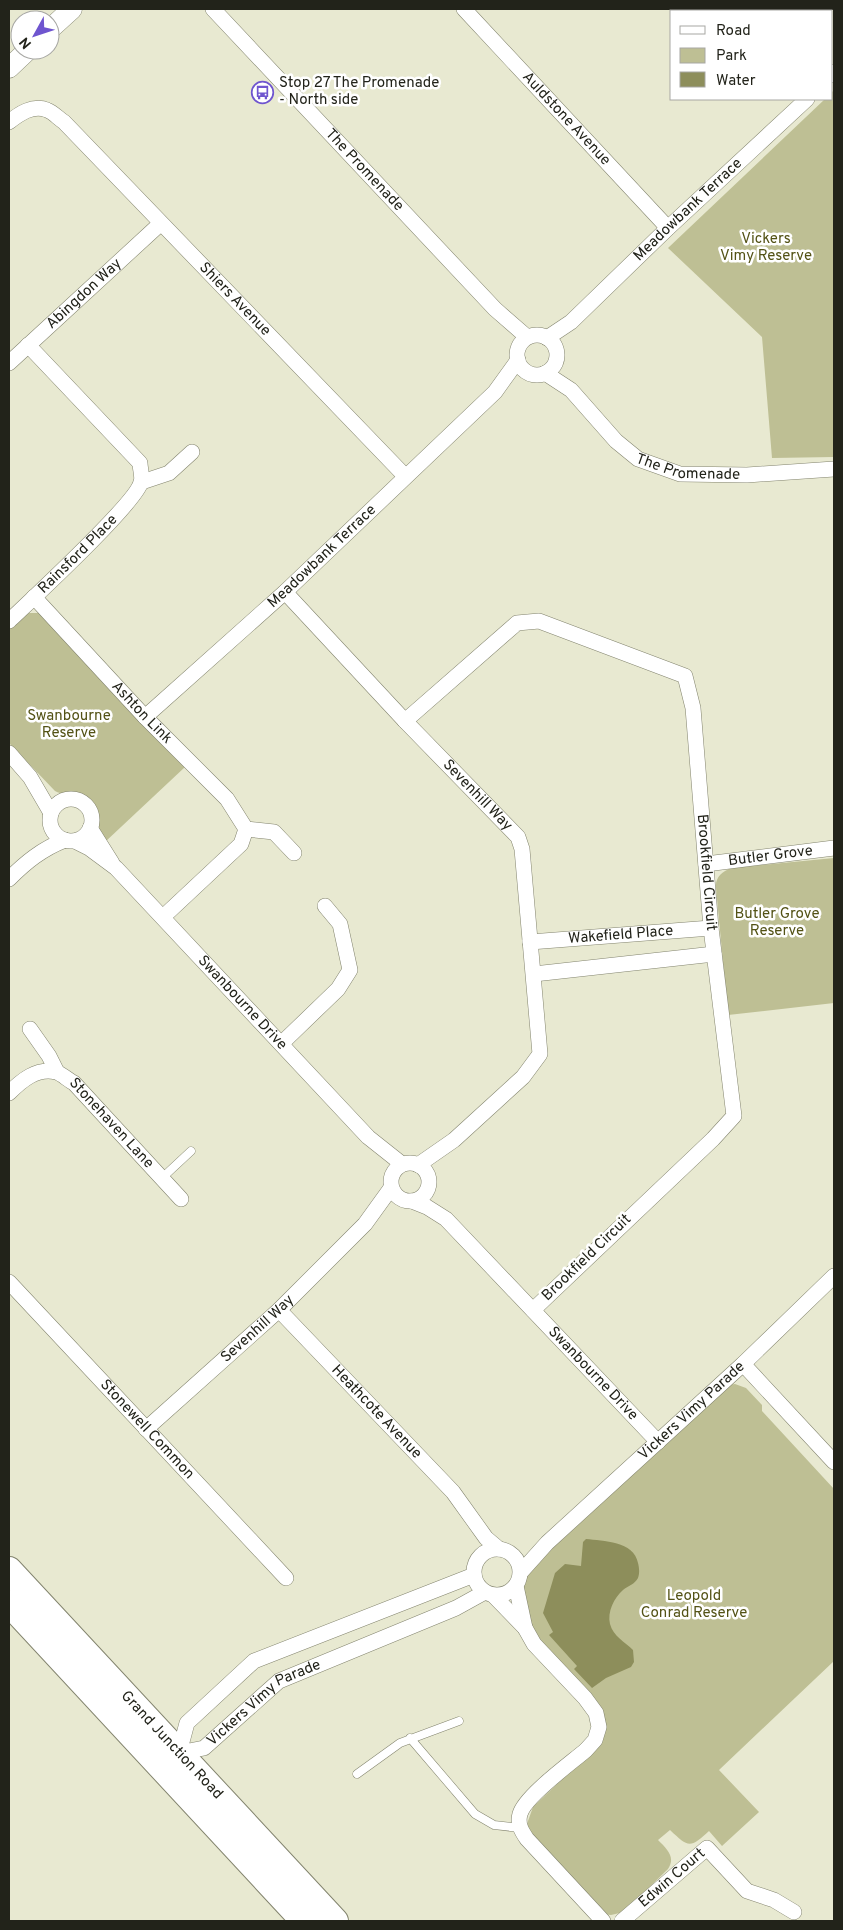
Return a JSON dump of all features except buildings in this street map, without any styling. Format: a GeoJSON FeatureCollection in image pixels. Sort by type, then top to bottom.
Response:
{"type":"FeatureCollection","features":[{"type":"Feature","properties":{"kind":"highway","name":"Grand Junction Road"},"geometry":{"type":"LineString","coordinates":[[9,1570],[304,1921]]}},
{"type":"Feature","properties":{"kind":"highway","name":"Grand Junction Road"},"geometry":{"type":"LineString","coordinates":[[9,1603],[335,1921]]}},
{"type":"Feature","properties":{"kind":"main road"},"geometry":{"type":"LineString","coordinates":[[60,20],[72,9]]}},
{"type":"Feature","properties":{"kind":"street","name":"The Promenade"},"geometry":{"type":"LineString","coordinates":[[212,9],[495,309],[522,347]]}},
{"type":"Feature","properties":{"kind":"street","name":"Auldstone Avenue"},"geometry":{"type":"LineString","coordinates":[[464,9],[668,228]]}},
{"type":"Feature","properties":{"kind":"street","name":"Meadowbank Terrace"},"geometry":{"type":"LineString","coordinates":[[553,348],[571,322],[801,101]]}},
{"type":"Feature","properties":{"kind":"street","name":"Shiers Avenue"},"geometry":{"type":"LineString","coordinates":[[9,122],[21,113],[33,109],[47,110],[64,122],[160,224],[406,476]]}},
{"type":"Feature","properties":{"kind":"street","name":"Abingdon Way"},"geometry":{"type":"LineString","coordinates":[[9,364],[160,224]]}},
{"type":"Feature","properties":{"kind":"street"},"geometry":{"type":"LineString","coordinates":[[536,335],[553,348],[554,367],[545,373],[536,375],[528,372],[523,368],[522,347],[536,335]]}},
{"type":"Feature","properties":{"kind":"street"},"geometry":{"type":"LineString","coordinates":[[28,345],[140,463],[142,482],[169,473],[192,452]]}},
{"type":"Feature","properties":{"kind":"street","name":"Meadowbank Terrace"},"geometry":{"type":"LineString","coordinates":[[494,392],[522,347]]}},
{"type":"Feature","properties":{"kind":"street","name":"The Promenade"},"geometry":{"type":"LineString","coordinates":[[553,348],[570,390]]}},
{"type":"Feature","properties":{"kind":"street","name":"Meadowbank Terrace"},"geometry":{"type":"LineString","coordinates":[[145,717],[285,592],[494,392],[528,372]]}},
{"type":"Feature","properties":{"kind":"street","name":"The Promenade"},"geometry":{"type":"LineString","coordinates":[[545,373],[570,390],[616,440],[638,459],[680,474],[747,475],[834,469]]}},
{"type":"Feature","properties":{"kind":"street","name":"Rainsford Place"},"geometry":{"type":"LineString","coordinates":[[9,620],[135,495],[142,482]]}},
{"type":"Feature","properties":{"kind":"street","name":"Sevenhill Way"},"geometry":{"type":"LineString","coordinates":[[285,592],[405,722],[518,837],[522,850],[540,1054],[523,1077],[454,1140],[424,1176]]}},
{"type":"Feature","properties":{"kind":"street","name":"Ashton Link"},"geometry":{"type":"LineString","coordinates":[[34,597],[145,717],[227,799],[246,829]]}},
{"type":"Feature","properties":{"kind":"street","name":"Brookfield Circuit"},"geometry":{"type":"LineString","coordinates":[[405,722],[517,623],[539,621],[685,676],[693,708],[711,928],[734,1116],[706,1146],[533,1310]]}},
{"type":"Feature","properties":{"kind":"street"},"geometry":{"type":"LineString","coordinates":[[9,753],[30,777],[50,818],[55,834],[70,841]]}},
{"type":"Feature","properties":{"kind":"street"},"geometry":{"type":"LineString","coordinates":[[30,777],[49,789],[61,801]]}},
{"type":"Feature","properties":{"kind":"street"},"geometry":{"type":"LineString","coordinates":[[9,879],[28,860],[50,846],[84,836],[90,828],[92,821],[91,814],[82,802],[76,799],[61,801],[57,804],[28,860]]}},
{"type":"Feature","properties":{"kind":"street","name":"Swanbourne Drive"},"geometry":{"type":"LineString","coordinates":[[90,828],[116,868],[282,1043],[368,1137],[395,1175]]}},
{"type":"Feature","properties":{"kind":"street"},"geometry":{"type":"LineString","coordinates":[[163,918],[241,844],[246,829],[274,832],[294,853]]}},
{"type":"Feature","properties":{"kind":"street","name":"Swanbourne Drive"},"geometry":{"type":"LineString","coordinates":[[70,841],[89,848],[116,868]]}},
{"type":"Feature","properties":{"kind":"street","name":"Butler Grove"},"geometry":{"type":"LineString","coordinates":[[706,864],[834,848]]}},
{"type":"Feature","properties":{"kind":"street"},"geometry":{"type":"LineString","coordinates":[[282,1043],[338,989],[350,970],[340,924],[325,906]]}},
{"type":"Feature","properties":{"kind":"street","name":"Wakefield Place"},"geometry":{"type":"LineString","coordinates":[[530,942],[711,928]]}},
{"type":"Feature","properties":{"kind":"street","name":"Wakefield Place"},"geometry":{"type":"LineString","coordinates":[[534,974],[714,954]]}},
{"type":"Feature","properties":{"kind":"street","name":"Stonehaven Lane"},"geometry":{"type":"LineString","coordinates":[[30,1029],[49,1056],[57,1072],[74,1083],[181,1199]]}},
{"type":"Feature","properties":{"kind":"street","name":"Stonehaven Lane"},"geometry":{"type":"LineString","coordinates":[[9,1093],[24,1079],[41,1072],[57,1072]]}},
{"type":"Feature","properties":{"kind":"street"},"geometry":{"type":"LineString","coordinates":[[407,1163],[424,1176],[425,1194],[408,1200],[398,1197],[395,1175],[407,1163]]}},
{"type":"Feature","properties":{"kind":"street","name":"Sevenhill Way"},"geometry":{"type":"LineString","coordinates":[[146,1429],[279,1310],[365,1224],[395,1175]]}},
{"type":"Feature","properties":{"kind":"street","name":"Swanbourne Drive"},"geometry":{"type":"LineString","coordinates":[[424,1176],[446,1219]]}},
{"type":"Feature","properties":{"kind":"street","name":"Sevenhill Way"},"geometry":{"type":"LineString","coordinates":[[365,1224],[408,1200]]}},
{"type":"Feature","properties":{"kind":"street","name":"Swanbourne Drive"},"geometry":{"type":"LineString","coordinates":[[408,1200],[427,1207],[446,1219],[658,1442]]}},
{"type":"Feature","properties":{"kind":"street","name":"Vickers Vimy Parade"},"geometry":{"type":"LineString","coordinates":[[518,1579],[547,1543],[743,1364],[834,1276]]}},
{"type":"Feature","properties":{"kind":"street","name":"Stonewell Common"},"geometry":{"type":"LineString","coordinates":[[9,1282],[286,1578]]}},
{"type":"Feature","properties":{"kind":"street","name":"Heathcote Avenue"},"geometry":{"type":"LineString","coordinates":[[279,1310],[453,1492],[486,1538],[505,1551]]}},
{"type":"Feature","properties":{"kind":"street"},"geometry":{"type":"LineString","coordinates":[[743,1364],[834,1462]]}},
{"type":"Feature","properties":{"kind":"street","name":"Heathcote Avenue"},"geometry":{"type":"LineString","coordinates":[[471,1519],[477,1544],[475,1568]]}},
{"type":"Feature","properties":{"kind":"street","name":"Vickers Vimy Parade"},"geometry":{"type":"LineString","coordinates":[[505,1551],[547,1543]]}},
{"type":"Feature","properties":{"kind":"street"},"geometry":{"type":"LineString","coordinates":[[525,1628],[518,1579],[519,1565],[505,1551],[486,1552],[475,1568],[480,1587],[489,1593],[525,1628],[534,1644],[585,1698],[596,1713],[599,1726],[595,1740],[526,1802],[519,1815],[520,1828],[527,1839],[603,1921]]}},
{"type":"Feature","properties":{"kind":"street","name":"Vickers Vimy Parade"},"geometry":{"type":"LineString","coordinates":[[170,1761],[187,1723],[254,1661],[475,1568]]}},
{"type":"Feature","properties":{"kind":"street"},"geometry":{"type":"LineString","coordinates":[[489,1593],[506,1594],[518,1579]]}},
{"type":"Feature","properties":{"kind":"street","name":"Vickers Vimy Parade"},"geometry":{"type":"LineString","coordinates":[[170,1761],[204,1748],[279,1681],[489,1593]]}},
{"type":"Feature","properties":{"kind":"street","name":"Edwin Court"},"geometry":{"type":"LineString","coordinates":[[622,1921],[707,1848],[746,1890],[774,1900],[794,1912]]}},
{"type":"Feature","properties":{"kind":"lane","name":"Stonehaven Lane"},"geometry":{"type":"LineString","coordinates":[[162,1178],[191,1152]]}},
{"type":"Feature","properties":{"kind":"lane"},"geometry":{"type":"LineString","coordinates":[[357,1774],[410,1738],[458,1721]]}},
{"type":"Feature","properties":{"kind":"lane"},"geometry":{"type":"LineString","coordinates":[[410,1738],[475,1814],[494,1824],[520,1828]]}},
{"type":"Feature","properties":{"kind":"green space","name":"Vickers Vimy Reserve"},"geometry":{"type":"Polygon","coordinates":[[[833,91],[834,457],[772,458],[762,337],[668,248],[824,100],[833,100],[833,91]]]}},
{"type":"Feature","properties":{"kind":"green space","name":"Swanbourne Reserve"},"geometry":{"type":"Polygon","coordinates":[[[29,613],[39,613],[185,767],[105,842],[97,828],[91,802],[79,794],[55,791],[9,743],[9,627],[29,613]]]}},
{"type":"Feature","properties":{"kind":"green space","name":"Butler Grove Reserve"},"geometry":{"type":"Polygon","coordinates":[[[834,858],[834,1003],[728,1015],[716,888],[718,878],[722,873],[731,868],[834,858]]]}},
{"type":"Feature","properties":{"kind":"green space","name":"Leopold Conrad Reserve"},"geometry":{"type":"Polygon","coordinates":[[[735,1384],[746,1388],[762,1405],[762,1411],[834,1489],[834,1661],[719,1770],[759,1812],[722,1846],[709,1831],[697,1841],[689,1844],[685,1843],[670,1830],[658,1840],[671,1857],[668,1869],[624,1912],[611,1915],[603,1914],[528,1831],[528,1821],[533,1807],[598,1745],[604,1732],[533,1638],[521,1581],[530,1567],[564,1538],[720,1392],[729,1385],[735,1384]]]}},
{"type":"Feature","properties":{"kind":"water"},"geometry":{"type":"Polygon","coordinates":[[[586,1539],[609,1542],[631,1550],[638,1563],[639,1570],[637,1580],[617,1597],[612,1606],[609,1619],[614,1632],[633,1650],[634,1662],[631,1667],[606,1678],[592,1688],[574,1669],[577,1666],[549,1635],[553,1632],[543,1613],[555,1573],[565,1564],[581,1566],[583,1542],[586,1539]]]}},
{"type":"Feature","properties":{"kind":"place","name":"Stop 27 The Promenade - North side"},"geometry":{"type":"Point","coordinates":[263,92]}}]}
